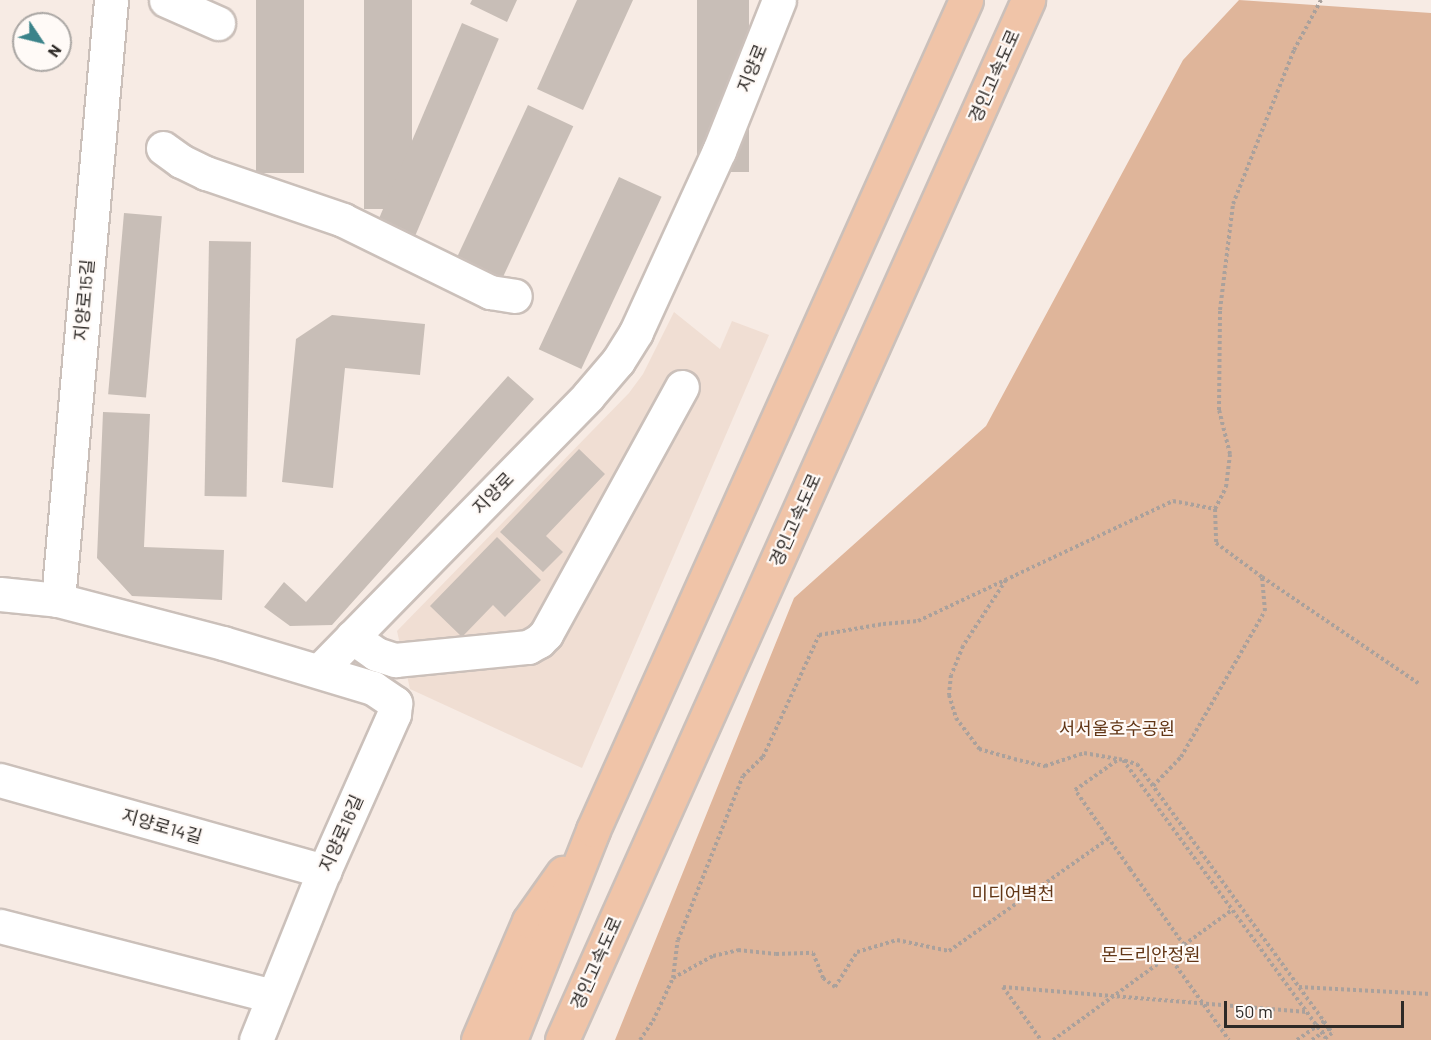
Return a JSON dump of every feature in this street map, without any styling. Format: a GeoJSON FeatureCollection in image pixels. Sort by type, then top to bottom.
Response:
{"type":"FeatureCollection","features":[{"type":"Feature","properties":{"kind":"highway"},"geometry":{"type":"LineString","coordinates":[[510,1040],[593,830],[966,0]]}},
{"type":"Feature","properties":{"kind":"highway","name":"경인고속도로"},"geometry":{"type":"LineString","coordinates":[[566,1033],[1028,0]]}},
{"type":"Feature","properties":{"kind":"highway"},"geometry":{"type":"LineString","coordinates":[[478,1040],[529,921],[593,830]]}},
{"type":"Feature","properties":{"kind":"street","name":"지양로15길"},"geometry":{"type":"LineString","coordinates":[[58,600],[111,0]]}},
{"type":"Feature","properties":{"kind":"street"},"geometry":{"type":"LineString","coordinates":[[166,0],[218,23]]}},
{"type":"Feature","properties":{"kind":"street","name":"지양로"},"geometry":{"type":"LineString","coordinates":[[320,671],[588,396],[618,361],[636,332],[715,160],[779,0]]}},
{"type":"Feature","properties":{"kind":"street"},"geometry":{"type":"LineString","coordinates":[[163,148],[181,161],[206,172],[344,220],[490,292],[515,296]]}},
{"type":"Feature","properties":{"kind":"street"},"geometry":{"type":"LineString","coordinates":[[352,638],[376,654],[395,660],[528,647],[539,641],[546,634],[682,387]]}},
{"type":"Feature","properties":{"kind":"street"},"geometry":{"type":"LineString","coordinates":[[0,594],[58,600],[320,671]]}},
{"type":"Feature","properties":{"kind":"street","name":"지양로16길"},"geometry":{"type":"LineString","coordinates":[[256,1040],[324,871],[396,706],[373,688],[320,671]]}},
{"type":"Feature","properties":{"kind":"street","name":"지양로14길"},"geometry":{"type":"LineString","coordinates":[[0,780],[324,871]]}},
{"type":"Feature","properties":{"kind":"street"},"geometry":{"type":"LineString","coordinates":[[0,926],[273,996]]}},
{"type":"Feature","properties":{"kind":"path"},"geometry":{"type":"LineString","coordinates":[[1321,0],[1294,50],[1233,204],[1220,310],[1220,410],[1230,454],[1226,487],[1215,509],[1216,543],[1418,683]]}},
{"type":"Feature","properties":{"kind":"path"},"geometry":{"type":"LineString","coordinates":[[640,1040],[653,1020],[673,978],[678,940],[743,776],[763,757],[819,635],[883,624],[918,621],[1173,501],[1215,509]]}},
{"type":"Feature","properties":{"kind":"path"},"geometry":{"type":"LineString","coordinates":[[1153,786],[1181,757],[1265,611],[1262,577]]}},
{"type":"Feature","properties":{"kind":"path"},"geometry":{"type":"LineString","coordinates":[[1006,580],[963,646],[951,675],[949,695],[956,718],[979,749],[1014,759],[1045,766],[1084,753],[1121,759],[1137,764],[1329,1028],[1332,1033],[1324,1039],[1322,1033],[1233,910],[1121,759]]}},
{"type":"Feature","properties":{"kind":"path"},"geometry":{"type":"LineString","coordinates":[[1115,996],[1184,945],[1075,790],[1121,759]]}},
{"type":"Feature","properties":{"kind":"path"},"geometry":{"type":"LineString","coordinates":[[673,978],[713,956],[738,951],[776,954],[813,953],[822,978],[835,987],[857,952],[897,940],[949,951],[1108,838]]}},
{"type":"Feature","properties":{"kind":"path"},"geometry":{"type":"LineString","coordinates":[[1053,1040],[1233,910]]}},
{"type":"Feature","properties":{"kind":"path"},"geometry":{"type":"LineString","coordinates":[[1169,956],[1229,1040]]}},
{"type":"Feature","properties":{"kind":"path"},"geometry":{"type":"LineString","coordinates":[[1041,1040],[1003,987],[1320,1015]]}},
{"type":"Feature","properties":{"kind":"path"},"geometry":{"type":"LineString","coordinates":[[1299,987],[1431,994]]}},
{"type":"Feature","properties":{"kind":"path"},"geometry":{"type":"LineString","coordinates":[[1297,1040],[1324,1021]]}},
{"type":"Feature","properties":{"kind":"path"},"geometry":{"type":"LineString","coordinates":[[1306,1034],[1311,1040],[1329,1028]]}},
{"type":"Feature","properties":{"kind":"shaded area"},"geometry":{"type":"Polygon","coordinates":[[[674,312],[720,349],[732,321],[769,335],[582,768],[410,689],[397,631],[629,393],[643,374],[674,312]]]}},
{"type":"Feature","properties":{"kind":"green space","name":"서서울호수공원"},"geometry":{"type":"Polygon","coordinates":[[[1239,0],[1431,13],[1431,1040],[615,1040],[794,598],[986,426],[1183,60],[1239,0]]]}},
{"type":"Feature","properties":{"kind":"building"},"geometry":{"type":"Polygon","coordinates":[[[256,0],[304,0],[304,173],[256,173],[256,0]]]}},
{"type":"Feature","properties":{"kind":"building"},"geometry":{"type":"Polygon","coordinates":[[[364,0],[412,0],[412,209],[364,209],[364,0]]]}},
{"type":"Feature","properties":{"kind":"building"},"geometry":{"type":"Polygon","coordinates":[[[472,0],[517,0],[507,22],[470,4],[472,0]]]}},
{"type":"Feature","properties":{"kind":"building"},"geometry":{"type":"Polygon","coordinates":[[[577,0],[633,0],[583,110],[537,89],[577,0]]]}},
{"type":"Feature","properties":{"kind":"building"},"geometry":{"type":"Polygon","coordinates":[[[697,0],[749,0],[749,172],[697,172],[697,0]]]}},
{"type":"Feature","properties":{"kind":"building"},"geometry":{"type":"Polygon","coordinates":[[[462,23],[499,39],[414,238],[377,223],[462,23]]]}},
{"type":"Feature","properties":{"kind":"building"},"geometry":{"type":"Polygon","coordinates":[[[528,105],[573,126],[499,287],[453,265],[528,105]]]}},
{"type":"Feature","properties":{"kind":"building"},"geometry":{"type":"Polygon","coordinates":[[[619,177],[662,197],[581,369],[539,349],[619,177]]]}},
{"type":"Feature","properties":{"kind":"building"},"geometry":{"type":"Polygon","coordinates":[[[124,213],[162,216],[146,398],[108,394],[124,213]]]}},
{"type":"Feature","properties":{"kind":"building"},"geometry":{"type":"Polygon","coordinates":[[[209,241],[251,242],[247,497],[205,496],[209,241]]]}},
{"type":"Feature","properties":{"kind":"building"},"geometry":{"type":"Polygon","coordinates":[[[332,315],[425,324],[420,375],[345,368],[333,488],[282,482],[296,339],[332,315]]]}},
{"type":"Feature","properties":{"kind":"building"},"geometry":{"type":"Polygon","coordinates":[[[508,376],[534,399],[332,625],[290,626],[264,607],[284,582],[306,602],[508,376]]]}},
{"type":"Feature","properties":{"kind":"building"},"geometry":{"type":"Polygon","coordinates":[[[103,412],[150,414],[144,547],[224,550],[222,600],[132,596],[97,558],[103,412]]]}},
{"type":"Feature","properties":{"kind":"building"},"geometry":{"type":"Polygon","coordinates":[[[579,449],[605,474],[546,536],[563,552],[543,572],[500,532],[579,449]]]}},
{"type":"Feature","properties":{"kind":"building"},"geometry":{"type":"Polygon","coordinates":[[[497,537],[541,580],[505,617],[493,605],[462,637],[430,606],[497,537]]]}},
{"type":"Feature","properties":{"kind":"park label","name":"미디어벽천"},"geometry":{"type":"Point","coordinates":[1013,893]}},
{"type":"Feature","properties":{"kind":"park label","name":"몬드리안정원"},"geometry":{"type":"Point","coordinates":[1151,954]}}]}
